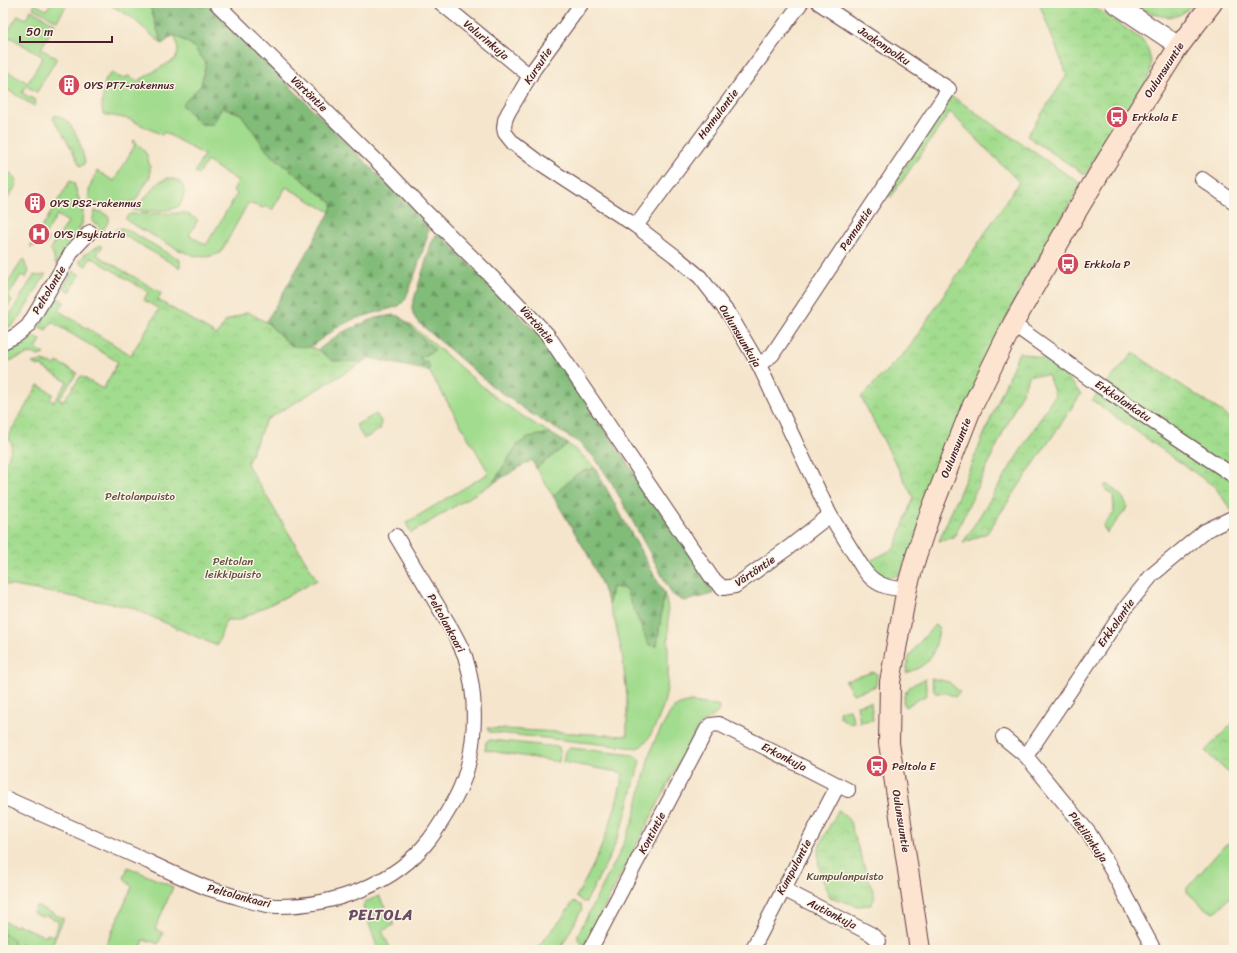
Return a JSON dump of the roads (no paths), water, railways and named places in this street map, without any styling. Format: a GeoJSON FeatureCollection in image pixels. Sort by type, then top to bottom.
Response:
{"type":"FeatureCollection","features":[{"type":"Feature","properties":{"kind":"main road","name":"Oulunsuuntie"},"geometry":{"type":"LineString","coordinates":[[920,950],[889,744],[890,682],[908,588],[916,556],[930,514],[968,416],[1013,324],[1109,157],[1179,46],[1212,3]]}},
{"type":"Feature","properties":{"kind":"street","name":"Värtöntie"},"geometry":{"type":"LineString","coordinates":[[216,3],[388,172],[547,334],[712,578],[723,588],[734,586],[788,548],[830,515]]}},
{"type":"Feature","properties":{"kind":"street","name":"Valurinkuja"},"geometry":{"type":"LineString","coordinates":[[441,3],[530,76]]}},
{"type":"Feature","properties":{"kind":"street","name":"Kursutie"},"geometry":{"type":"LineString","coordinates":[[505,133],[504,124],[508,113],[530,76],[582,3]]}},
{"type":"Feature","properties":{"kind":"street","name":"Hannulantie"},"geometry":{"type":"LineString","coordinates":[[636,226],[801,3]]}},
{"type":"Feature","properties":{"kind":"street","name":"Jaakonpolku"},"geometry":{"type":"LineString","coordinates":[[819,3],[949,89]]}},
{"type":"Feature","properties":{"kind":"street"},"geometry":{"type":"LineString","coordinates":[[1114,3],[1179,46]]}},
{"type":"Feature","properties":{"kind":"street","name":"Pennantie"},"geometry":{"type":"LineString","coordinates":[[758,365],[772,354],[949,89]]}},
{"type":"Feature","properties":{"kind":"street","name":"Oulunsuunkuja"},"geometry":{"type":"LineString","coordinates":[[505,133],[512,143],[636,226],[700,277],[731,317],[758,365],[830,515],[869,577],[876,582],[897,589],[908,588]]}},
{"type":"Feature","properties":{"kind":"street"},"geometry":{"type":"LineString","coordinates":[[1202,179],[1234,202]]}},
{"type":"Feature","properties":{"kind":"street","name":"Peltolantie"},"geometry":{"type":"LineString","coordinates":[[3,342],[17,335],[28,326],[73,250],[90,232]]}},
{"type":"Feature","properties":{"kind":"street","name":"Erkkolankatu"},"geometry":{"type":"LineString","coordinates":[[1013,324],[1094,382],[1234,476]]}},
{"type":"Feature","properties":{"kind":"street","name":"Erkkolantie"},"geometry":{"type":"LineString","coordinates":[[1026,756],[1127,606],[1152,575],[1205,531],[1234,517]]}},
{"type":"Feature","properties":{"kind":"street","name":"Peltolankaari"},"geometry":{"type":"LineString","coordinates":[[3,797],[207,888],[250,901],[276,906],[319,903],[355,892],[377,883],[405,864],[428,841],[444,818],[458,793],[468,764],[474,735],[472,689],[465,656],[451,628],[396,536]]}},
{"type":"Feature","properties":{"kind":"street","name":"Erkonkuja"},"geometry":{"type":"LineString","coordinates":[[719,724],[843,788]]}},
{"type":"Feature","properties":{"kind":"street","name":"Kontintie"},"geometry":{"type":"LineString","coordinates":[[590,950],[706,729],[711,725],[719,724]]}},
{"type":"Feature","properties":{"kind":"street","name":"Pietilänkuja"},"geometry":{"type":"LineString","coordinates":[[1003,737],[1026,756],[1089,833],[1111,870],[1154,950]]}},
{"type":"Feature","properties":{"kind":"street","name":"Kumpulantie"},"geometry":{"type":"LineString","coordinates":[[752,950],[783,889],[843,788]]}},
{"type":"Feature","properties":{"kind":"street","name":"Autionkuja"},"geometry":{"type":"LineString","coordinates":[[783,889],[871,934],[880,941]]}},
{"type":"Feature","properties":{"kind":"place","name":"OYS PT7-rakennus"},"geometry":{"type":"Point","coordinates":[69,85]}},
{"type":"Feature","properties":{"kind":"place","name":"Erkkola E"},"geometry":{"type":"Point","coordinates":[1117,117]}},
{"type":"Feature","properties":{"kind":"place","name":"OYS PS2-rakennus"},"geometry":{"type":"Point","coordinates":[35,203]}},
{"type":"Feature","properties":{"kind":"place","name":"OYS Psykiatria"},"geometry":{"type":"Point","coordinates":[39,234]}},
{"type":"Feature","properties":{"kind":"place","name":"Erkkola P"},"geometry":{"type":"Point","coordinates":[1068,264]}},
{"type":"Feature","properties":{"kind":"place","name":"Peltola E"},"geometry":{"type":"Point","coordinates":[877,766]}},
{"type":"Feature","properties":{"kind":"district","name":"PELTOLA"},"geometry":{"type":"Point","coordinates":[381,915]}},
{"type":"Feature","properties":{"kind":"park label","name":"Peltolanpuisto"},"geometry":{"type":"Point","coordinates":[140,496]}},
{"type":"Feature","properties":{"kind":"park label","name":"Peltolan leikkipuisto"},"geometry":{"type":"Point","coordinates":[233,567]}},
{"type":"Feature","properties":{"kind":"park label","name":"Kumpulanpuisto"},"geometry":{"type":"Point","coordinates":[845,876]}}]}
